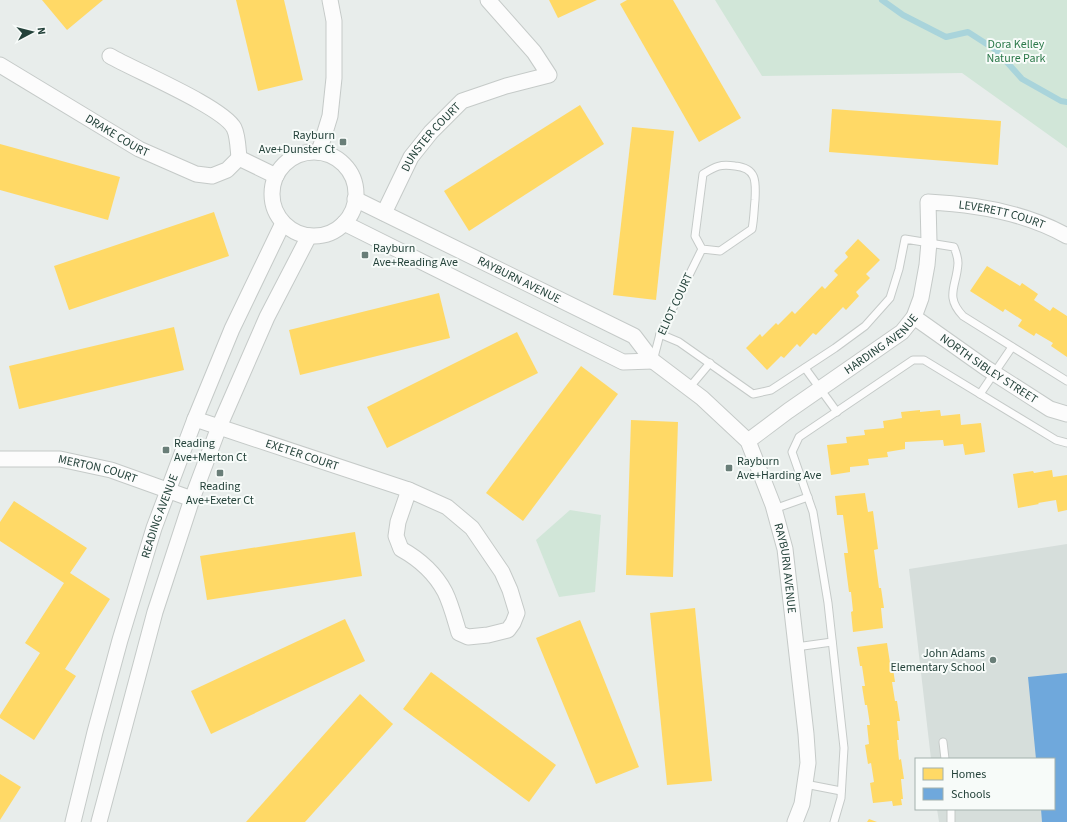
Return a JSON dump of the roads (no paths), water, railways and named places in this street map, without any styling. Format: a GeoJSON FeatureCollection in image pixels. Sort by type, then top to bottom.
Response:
{"type":"FeatureCollection","features":[{"type":"Feature","properties":{"kind":"street"},"geometry":{"type":"LineString","coordinates":[[319,152],[330,116],[334,78],[334,21],[330,0]]}},
{"type":"Feature","properties":{"kind":"street","name":"DUNSTER COURT"},"geometry":{"type":"LineString","coordinates":[[384,213],[411,157],[431,132],[462,101],[506,86],[549,75],[534,52],[488,0]]}},
{"type":"Feature","properties":{"kind":"street"},"geometry":{"type":"LineString","coordinates":[[110,56],[222,115],[234,128],[239,158],[276,176]]}},
{"type":"Feature","properties":{"kind":"street","name":"DRAKE COURT"},"geometry":{"type":"LineString","coordinates":[[0,65],[139,149],[196,174],[212,176],[227,170],[239,158]]}},
{"type":"Feature","properties":{"kind":"street"},"geometry":{"type":"LineString","coordinates":[[319,152],[331,156],[342,163],[346,168],[355,186],[355,199],[352,212],[344,223],[334,231],[322,236],[309,236],[296,232],[283,223],[277,215],[272,202],[272,189],[276,176],[283,165],[293,157],[306,153],[319,152]]}},
{"type":"Feature","properties":{"kind":"street","name":"RAYBURN AVENUE"},"geometry":{"type":"LineString","coordinates":[[355,199],[634,336],[653,361],[702,398],[748,441],[774,509],[785,548],[808,762],[802,804],[795,822]]}},
{"type":"Feature","properties":{"kind":"street","name":"HARDING AVENUE"},"geometry":{"type":"LineString","coordinates":[[748,441],[902,332],[914,317],[921,298],[928,265],[928,202],[934,202]]}},
{"type":"Feature","properties":{"kind":"street","name":"LEVERETT COURT"},"geometry":{"type":"LineString","coordinates":[[934,202],[966,205],[996,211],[1039,223],[1067,236]]}},
{"type":"Feature","properties":{"kind":"street","name":"READING AVENUE"},"geometry":{"type":"LineString","coordinates":[[77,821],[95,732],[120,640],[154,528],[232,329],[283,223]]}},
{"type":"Feature","properties":{"kind":"street"},"geometry":{"type":"LineString","coordinates":[[344,223],[623,362],[653,361]]}},
{"type":"Feature","properties":{"kind":"street","name":"READING AVENUE"},"geometry":{"type":"LineString","coordinates":[[99,822],[155,612],[192,499],[219,427],[267,317],[309,236]]}},
{"type":"Feature","properties":{"kind":"street","name":"NORTH SIBLEY STREET"},"geometry":{"type":"LineString","coordinates":[[914,317],[1050,409],[1067,414]]}},
{"type":"Feature","properties":{"kind":"street","name":"EXETER COURT"},"geometry":{"type":"LineString","coordinates":[[196,418],[409,490],[447,507],[472,528],[502,572],[510,590],[517,613],[508,630],[488,635],[468,636],[460,633],[445,591],[428,568],[401,549],[398,542],[396,536],[398,522],[409,490]]}},
{"type":"Feature","properties":{"kind":"street","name":"MERTON COURT"},"geometry":{"type":"LineString","coordinates":[[0,459],[60,459],[110,470],[192,499]]}},
{"type":"Feature","properties":{"kind":"lane"},"geometry":{"type":"LineString","coordinates":[[723,164],[744,166],[752,172],[756,182],[752,229],[720,251],[702,250],[695,236],[703,174],[712,168],[723,164]]}},
{"type":"Feature","properties":{"kind":"lane"},"geometry":{"type":"LineString","coordinates":[[660,334],[679,342],[753,394],[771,390],[835,348],[865,326],[890,298],[900,269],[905,239],[954,247],[958,261],[952,298],[955,308],[963,316],[1067,381]]}},
{"type":"Feature","properties":{"kind":"lane","name":"ELIOT COURT"},"geometry":{"type":"LineString","coordinates":[[653,361],[660,334],[702,250]]}},
{"type":"Feature","properties":{"kind":"lane"},"geometry":{"type":"LineString","coordinates":[[980,394],[1012,347]]}},
{"type":"Feature","properties":{"kind":"lane"},"geometry":{"type":"LineString","coordinates":[[834,822],[841,798],[844,748],[828,603],[813,512],[792,452],[799,437],[913,360],[924,360],[1056,440],[1067,443]]}},
{"type":"Feature","properties":{"kind":"lane"},"geometry":{"type":"LineString","coordinates":[[689,388],[710,364]]}},
{"type":"Feature","properties":{"kind":"lane"},"geometry":{"type":"LineString","coordinates":[[805,368],[837,412]]}},
{"type":"Feature","properties":{"kind":"lane"},"geometry":{"type":"LineString","coordinates":[[774,509],[808,497]]}},
{"type":"Feature","properties":{"kind":"lane"},"geometry":{"type":"LineString","coordinates":[[796,647],[832,642]]}},
{"type":"Feature","properties":{"kind":"lane"},"geometry":{"type":"LineString","coordinates":[[943,742],[945,758]]}},
{"type":"Feature","properties":{"kind":"lane"},"geometry":{"type":"LineString","coordinates":[[805,784],[842,790]]}},
{"type":"Feature","properties":{"kind":"lane"},"geometry":{"type":"LineString","coordinates":[[951,810],[951,822]]}},
{"type":"Feature","properties":{"kind":"waterway"},"geometry":{"type":"LineString","coordinates":[[882,0],[903,15],[946,37],[968,32],[996,50],[1022,79],[1061,101],[1067,102]]}},
{"type":"Feature","properties":{"kind":"place","name":"Rayburn Ave+Dunster Ct"},"geometry":{"type":"Point","coordinates":[343,142]}},
{"type":"Feature","properties":{"kind":"place","name":"Rayburn Ave+Reading Ave"},"geometry":{"type":"Point","coordinates":[365,255]}},
{"type":"Feature","properties":{"kind":"place","name":"Reading Ave+Merton Ct"},"geometry":{"type":"Point","coordinates":[166,450]}},
{"type":"Feature","properties":{"kind":"place","name":"Rayburn Ave+Harding Ave"},"geometry":{"type":"Point","coordinates":[729,468]}},
{"type":"Feature","properties":{"kind":"place","name":"Reading Ave+Exeter Ct"},"geometry":{"type":"Point","coordinates":[220,473]}},
{"type":"Feature","properties":{"kind":"place","name":"John Adams Elementary School"},"geometry":{"type":"Point","coordinates":[993,660]}},
{"type":"Feature","properties":{"kind":"park label","name":"Dora Kelley Nature Park"},"geometry":{"type":"Point","coordinates":[1016,51]}}]}
